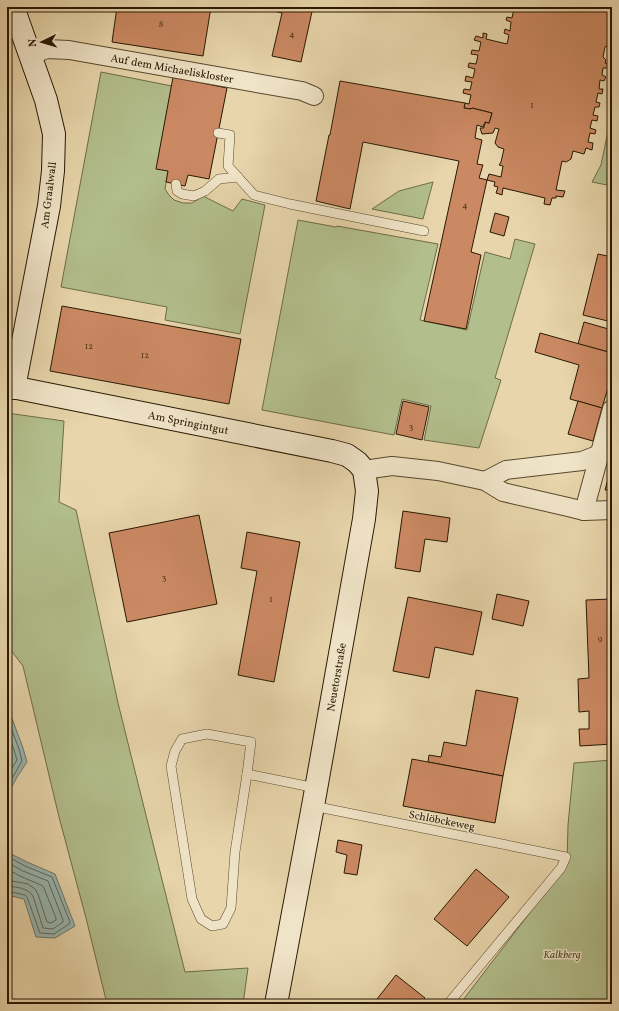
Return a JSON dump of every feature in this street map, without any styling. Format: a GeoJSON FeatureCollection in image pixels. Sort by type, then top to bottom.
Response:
{"type":"FeatureCollection","features":[{"type":"Feature","properties":{"kind":"main road","name":"Am Graalwall"},"geometry":{"type":"LineString","coordinates":[[11,387],[49,206],[53,171],[54,134],[46,100],[13,7]]}},
{"type":"Feature","properties":{"kind":"main road","name":"Am Springintgut"},"geometry":{"type":"LineString","coordinates":[[11,387],[332,451],[347,455],[357,462],[364,470]]}},
{"type":"Feature","properties":{"kind":"main road","name":"Neuetorstraße"},"geometry":{"type":"LineString","coordinates":[[276,1004],[315,797],[365,512],[367,491],[364,470]]}},
{"type":"Feature","properties":{"kind":"street","name":"Auf dem Michaeliskloster"},"geometry":{"type":"LineString","coordinates":[[31,55],[47,50],[69,50],[302,91],[314,96]]}},
{"type":"Feature","properties":{"kind":"street"},"geometry":{"type":"LineString","coordinates":[[584,511],[612,410]]}},
{"type":"Feature","properties":{"kind":"street"},"geometry":{"type":"LineString","coordinates":[[485,482],[506,470],[582,460],[600,454]]}},
{"type":"Feature","properties":{"kind":"street"},"geometry":{"type":"LineString","coordinates":[[364,470],[392,466],[438,471],[485,482],[503,492],[584,511],[612,510]]}},
{"type":"Feature","properties":{"kind":"lane"},"geometry":{"type":"LineString","coordinates":[[218,133],[230,135],[228,166],[254,195],[290,204],[424,231]]}},
{"type":"Feature","properties":{"kind":"lane"},"geometry":{"type":"LineString","coordinates":[[176,184],[176,191],[182,194],[194,196],[205,191],[219,179],[238,177]]}},
{"type":"Feature","properties":{"kind":"lane"},"geometry":{"type":"LineString","coordinates":[[207,734],[250,742],[247,774],[235,852],[231,908],[223,924],[212,926],[201,919],[192,899],[171,766],[175,750],[182,739],[207,734]]}},
{"type":"Feature","properties":{"kind":"lane","name":"Schlöbckeweg"},"geometry":{"type":"LineString","coordinates":[[247,774],[315,797],[566,858],[561,868],[448,1004]]}},
{"type":"Feature","properties":{"kind":"green space"},"geometry":{"type":"Polygon","coordinates":[[[101,72],[172,86],[168,171],[165,189],[174,200],[183,203],[192,203],[203,196],[233,211],[242,199],[265,205],[240,334],[165,320],[167,307],[61,287],[101,72]]]}},
{"type":"Feature","properties":{"kind":"green space"},"geometry":{"type":"Polygon","coordinates":[[[612,112],[612,186],[592,182],[601,165],[612,112]]]}},
{"type":"Feature","properties":{"kind":"green space"},"geometry":{"type":"Polygon","coordinates":[[[433,182],[423,219],[372,209],[399,191],[433,182]]]}},
{"type":"Feature","properties":{"kind":"green space"},"geometry":{"type":"Polygon","coordinates":[[[298,220],[438,244],[420,320],[467,330],[485,252],[510,259],[515,239],[535,244],[495,378],[501,380],[479,448],[424,440],[431,406],[402,399],[394,435],[262,410],[298,220]]]}},
{"type":"Feature","properties":{"kind":"green space"},"geometry":{"type":"Polygon","coordinates":[[[7,413],[64,421],[59,502],[76,510],[118,703],[185,972],[248,968],[243,1004],[107,1004],[59,817],[23,666],[7,645],[7,413]]]}},
{"type":"Feature","properties":{"kind":"green space","name":"Kalkberg"},"geometry":{"type":"Polygon","coordinates":[[[612,760],[612,1004],[460,1004],[567,864],[568,825],[574,763],[612,760]]]}},
{"type":"Feature","properties":{"kind":"water"},"geometry":{"type":"Polygon","coordinates":[[[7,705],[27,762],[7,796],[7,705]]]}},
{"type":"Feature","properties":{"kind":"water"},"geometry":{"type":"Polygon","coordinates":[[[7,852],[55,874],[75,926],[55,938],[36,937],[24,899],[7,895],[7,852]]]}},
{"type":"Feature","properties":{"kind":"building"},"geometry":{"type":"Polygon","coordinates":[[[117,7],[211,7],[203,56],[112,42],[117,7]]]}},
{"type":"Feature","properties":{"kind":"building"},"geometry":{"type":"Polygon","coordinates":[[[257,7],[313,7],[301,62],[272,56],[282,13],[257,7]]]}},
{"type":"Feature","properties":{"kind":"building"},"geometry":{"type":"Polygon","coordinates":[[[509,7],[612,7],[612,28],[609,36],[612,37],[612,42],[610,41],[609,45],[605,47],[603,57],[606,60],[605,63],[609,64],[608,68],[603,68],[602,75],[606,77],[604,81],[600,80],[599,89],[603,89],[602,94],[598,93],[596,102],[600,103],[599,107],[595,107],[593,115],[598,116],[597,121],[592,120],[590,128],[596,130],[595,134],[590,133],[588,142],[593,143],[592,150],[586,148],[584,154],[573,151],[571,159],[566,162],[562,161],[556,190],[565,191],[563,197],[556,196],[556,198],[552,198],[550,205],[544,204],[545,198],[503,188],[502,195],[496,193],[498,187],[494,186],[495,182],[487,180],[489,174],[501,177],[503,166],[499,165],[504,149],[498,147],[495,143],[499,129],[495,128],[493,133],[482,134],[480,128],[484,128],[485,122],[489,123],[492,113],[472,108],[464,108],[465,103],[469,104],[471,95],[463,93],[464,89],[470,90],[472,82],[465,81],[466,76],[473,78],[475,69],[468,67],[469,63],[476,64],[478,55],[471,54],[472,50],[479,51],[481,42],[474,40],[476,36],[483,38],[483,33],[487,34],[486,39],[507,44],[509,35],[504,33],[505,29],[510,31],[511,22],[506,20],[507,17],[512,18],[514,8],[509,7]]]}},
{"type":"Feature","properties":{"kind":"building"},"geometry":{"type":"Polygon","coordinates":[[[173,77],[227,88],[209,179],[188,175],[185,186],[166,182],[168,171],[156,169],[173,77]]]}},
{"type":"Feature","properties":{"kind":"building"},"geometry":{"type":"Polygon","coordinates":[[[340,81],[465,103],[464,108],[472,108],[492,113],[489,123],[485,122],[483,127],[477,125],[475,138],[482,140],[477,164],[483,165],[479,178],[487,180],[471,252],[481,255],[466,329],[424,321],[459,161],[363,142],[350,209],[316,201],[340,81]]]}},
{"type":"Feature","properties":{"kind":"building"},"geometry":{"type":"Polygon","coordinates":[[[495,213],[509,217],[504,236],[490,232],[495,213]]]}},
{"type":"Feature","properties":{"kind":"building"},"geometry":{"type":"Polygon","coordinates":[[[598,254],[612,257],[612,322],[583,315],[598,254]]]}},
{"type":"Feature","properties":{"kind":"building"},"geometry":{"type":"Polygon","coordinates":[[[62,306],[241,339],[229,404],[50,371],[62,306]]]}},
{"type":"Feature","properties":{"kind":"building"},"geometry":{"type":"Polygon","coordinates":[[[584,322],[612,330],[612,353],[578,344],[584,322]]]}},
{"type":"Feature","properties":{"kind":"building"},"geometry":{"type":"Polygon","coordinates":[[[540,333],[612,353],[612,374],[602,408],[570,399],[579,365],[535,352],[540,333]]]}},
{"type":"Feature","properties":{"kind":"building"},"geometry":{"type":"Polygon","coordinates":[[[403,401],[429,407],[422,440],[396,434],[403,401]]]}},
{"type":"Feature","properties":{"kind":"building"},"geometry":{"type":"Polygon","coordinates":[[[578,401],[602,408],[593,441],[568,434],[578,401]]]}},
{"type":"Feature","properties":{"kind":"building"},"geometry":{"type":"Polygon","coordinates":[[[612,464],[612,490],[605,490],[612,464]]]}},
{"type":"Feature","properties":{"kind":"building"},"geometry":{"type":"Polygon","coordinates":[[[403,511],[450,518],[447,542],[425,539],[420,572],[395,568],[403,511]]]}},
{"type":"Feature","properties":{"kind":"building"},"geometry":{"type":"Polygon","coordinates":[[[199,515],[217,604],[127,622],[109,533],[199,515]]]}},
{"type":"Feature","properties":{"kind":"building"},"geometry":{"type":"Polygon","coordinates":[[[247,532],[300,542],[274,682],[238,675],[257,571],[241,568],[247,532]]]}},
{"type":"Feature","properties":{"kind":"building"},"geometry":{"type":"Polygon","coordinates":[[[497,594],[529,601],[523,626],[492,619],[497,594]]]}},
{"type":"Feature","properties":{"kind":"building"},"geometry":{"type":"Polygon","coordinates":[[[408,597],[482,612],[473,655],[435,647],[429,678],[393,671],[408,597]]]}},
{"type":"Feature","properties":{"kind":"building"},"geometry":{"type":"Polygon","coordinates":[[[612,599],[612,744],[580,746],[579,729],[589,729],[589,711],[579,712],[578,679],[589,678],[586,600],[612,599]]]}},
{"type":"Feature","properties":{"kind":"building"},"geometry":{"type":"Polygon","coordinates":[[[476,690],[518,698],[503,776],[428,762],[429,755],[441,757],[444,742],[466,746],[476,690]]]}},
{"type":"Feature","properties":{"kind":"building"},"geometry":{"type":"Polygon","coordinates":[[[412,759],[503,776],[495,823],[403,806],[412,759]]]}},
{"type":"Feature","properties":{"kind":"building"},"geometry":{"type":"Polygon","coordinates":[[[338,840],[362,845],[357,875],[344,873],[347,855],[336,852],[338,840]]]}},
{"type":"Feature","properties":{"kind":"building"},"geometry":{"type":"Polygon","coordinates":[[[476,869],[509,897],[467,946],[434,919],[476,869]]]}},
{"type":"Feature","properties":{"kind":"building"},"geometry":{"type":"Polygon","coordinates":[[[396,975],[425,998],[419,1004],[373,1004],[396,975]]]}}]}
